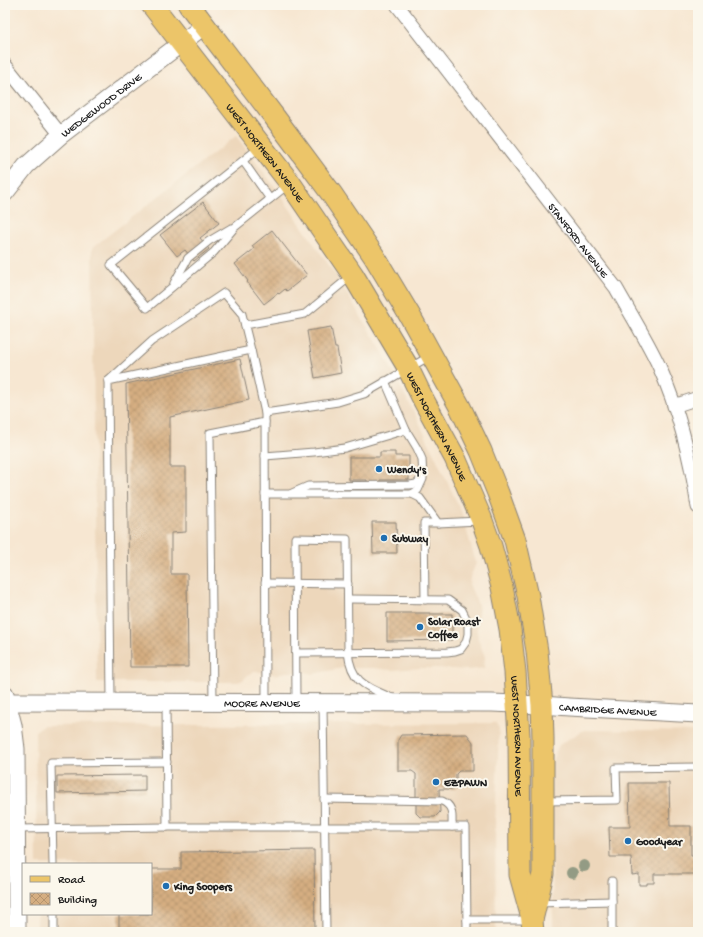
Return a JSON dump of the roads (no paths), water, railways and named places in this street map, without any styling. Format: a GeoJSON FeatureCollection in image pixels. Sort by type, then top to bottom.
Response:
{"type":"FeatureCollection","features":[{"type":"Feature","properties":{"kind":"main road","name":"WEST NORTHERN AVENUE"},"geometry":{"type":"LineString","coordinates":[[152,5],[290,183],[353,275],[408,368],[455,458],[483,521],[502,587],[509,622],[515,672],[519,736],[520,875],[534,918]]}},
{"type":"Feature","properties":{"kind":"main road"},"geometry":{"type":"LineString","coordinates":[[189,5],[331,193],[374,256],[410,316],[460,407],[481,451],[498,493],[515,540],[528,596],[542,704],[543,874],[534,918]]}},
{"type":"Feature","properties":{"kind":"street","name":"STANFORD AVENUE"},"geometry":{"type":"LineString","coordinates":[[397,5],[616,288],[659,365],[674,406],[687,451],[694,480],[698,507]]}},
{"type":"Feature","properties":{"kind":"street","name":"WEDGEWOOD DRIVE"},"geometry":{"type":"LineString","coordinates":[[5,193],[26,166],[61,135],[205,25]]}},
{"type":"Feature","properties":{"kind":"street"},"geometry":{"type":"LineString","coordinates":[[5,65],[61,135]]}},
{"type":"Feature","properties":{"kind":"street"},"geometry":{"type":"LineString","coordinates":[[674,406],[698,398]]}},
{"type":"Feature","properties":{"kind":"street"},"geometry":{"type":"LineString","coordinates":[[6,698],[13,725],[16,750],[16,829],[14,878],[17,932]]}},
{"type":"Feature","properties":{"kind":"street","name":"MOORE AVENUE"},"geometry":{"type":"LineString","coordinates":[[6,698],[166,703],[517,704]]}},
{"type":"Feature","properties":{"kind":"street","name":"CAMBRIDGE AVENUE"},"geometry":{"type":"LineString","coordinates":[[517,704],[542,704],[569,707],[698,714]]}},
{"type":"Feature","properties":{"kind":"lane"},"geometry":{"type":"LineString","coordinates":[[235,227],[214,252],[147,308],[111,266],[261,146]]}},
{"type":"Feature","properties":{"kind":"lane"},"geometry":{"type":"LineString","coordinates":[[243,160],[270,199]]}},
{"type":"Feature","properties":{"kind":"lane"},"geometry":{"type":"LineString","coordinates":[[172,287],[188,258],[208,241],[235,227],[290,183]]}},
{"type":"Feature","properties":{"kind":"lane"},"geometry":{"type":"LineString","coordinates":[[245,325],[304,314],[353,275]]}},
{"type":"Feature","properties":{"kind":"lane"},"geometry":{"type":"LineString","coordinates":[[111,702],[108,381],[152,341],[224,293],[242,314],[265,413],[266,703]]}},
{"type":"Feature","properties":{"kind":"lane"},"geometry":{"type":"LineString","coordinates":[[108,381],[251,350]]}},
{"type":"Feature","properties":{"kind":"lane"},"geometry":{"type":"LineString","coordinates":[[265,413],[338,402],[364,394],[432,355]]}},
{"type":"Feature","properties":{"kind":"lane"},"geometry":{"type":"LineString","coordinates":[[385,381],[406,430],[422,459],[423,478],[418,490],[412,494]]}},
{"type":"Feature","properties":{"kind":"lane"},"geometry":{"type":"LineString","coordinates":[[213,703],[210,433],[265,422]]}},
{"type":"Feature","properties":{"kind":"lane"},"geometry":{"type":"LineString","coordinates":[[265,456],[345,448],[406,430]]}},
{"type":"Feature","properties":{"kind":"lane"},"geometry":{"type":"LineString","coordinates":[[288,494],[308,486],[410,485],[416,484],[423,478]]}},
{"type":"Feature","properties":{"kind":"lane"},"geometry":{"type":"LineString","coordinates":[[265,494],[412,494],[420,498],[438,523]]}},
{"type":"Feature","properties":{"kind":"lane"},"geometry":{"type":"LineString","coordinates":[[425,600],[424,524],[483,521]]}},
{"type":"Feature","properties":{"kind":"lane"},"geometry":{"type":"LineString","coordinates":[[296,703],[295,538],[347,539],[348,652],[352,672],[360,681],[403,703]]}},
{"type":"Feature","properties":{"kind":"lane"},"geometry":{"type":"LineString","coordinates":[[265,583],[348,584]]}},
{"type":"Feature","properties":{"kind":"lane"},"geometry":{"type":"LineString","coordinates":[[296,653],[447,652],[461,649],[466,642],[468,622],[462,610],[448,600],[348,599]]}},
{"type":"Feature","properties":{"kind":"lane"},"geometry":{"type":"LineString","coordinates":[[166,703],[167,828]]}},
{"type":"Feature","properties":{"kind":"lane"},"geometry":{"type":"LineString","coordinates":[[323,703],[326,932]]}},
{"type":"Feature","properties":{"kind":"lane"},"geometry":{"type":"LineString","coordinates":[[53,863],[51,763],[167,762]]}},
{"type":"Feature","properties":{"kind":"lane"},"geometry":{"type":"LineString","coordinates":[[543,801],[617,800],[616,768],[698,767]]}},
{"type":"Feature","properties":{"kind":"lane"},"geometry":{"type":"LineString","coordinates":[[324,799],[442,801],[447,803],[451,808],[452,827]]}},
{"type":"Feature","properties":{"kind":"lane"},"geometry":{"type":"LineString","coordinates":[[16,829],[466,827],[467,932]]}},
{"type":"Feature","properties":{"kind":"lane"},"geometry":{"type":"LineString","coordinates":[[612,881],[612,932]]}},
{"type":"Feature","properties":{"kind":"lane"},"geometry":{"type":"LineString","coordinates":[[467,920],[534,918],[612,901]]}},
{"type":"Feature","properties":{"kind":"lane"},"geometry":{"type":"LineString","coordinates":[[54,915],[54,932]]}},
{"type":"Feature","properties":{"kind":"place","name":"Wendy's"},"geometry":{"type":"Point","coordinates":[379,469]}},
{"type":"Feature","properties":{"kind":"place","name":"Subway"},"geometry":{"type":"Point","coordinates":[384,538]}},
{"type":"Feature","properties":{"kind":"place","name":"Solar Roast Coffee"},"geometry":{"type":"Point","coordinates":[420,627]}},
{"type":"Feature","properties":{"kind":"place","name":"EZPAWN"},"geometry":{"type":"Point","coordinates":[436,782]}},
{"type":"Feature","properties":{"kind":"place","name":"Goodyear"},"geometry":{"type":"Point","coordinates":[628,841]}},
{"type":"Feature","properties":{"kind":"place","name":"King Soopers"},"geometry":{"type":"Point","coordinates":[166,886]}}]}
